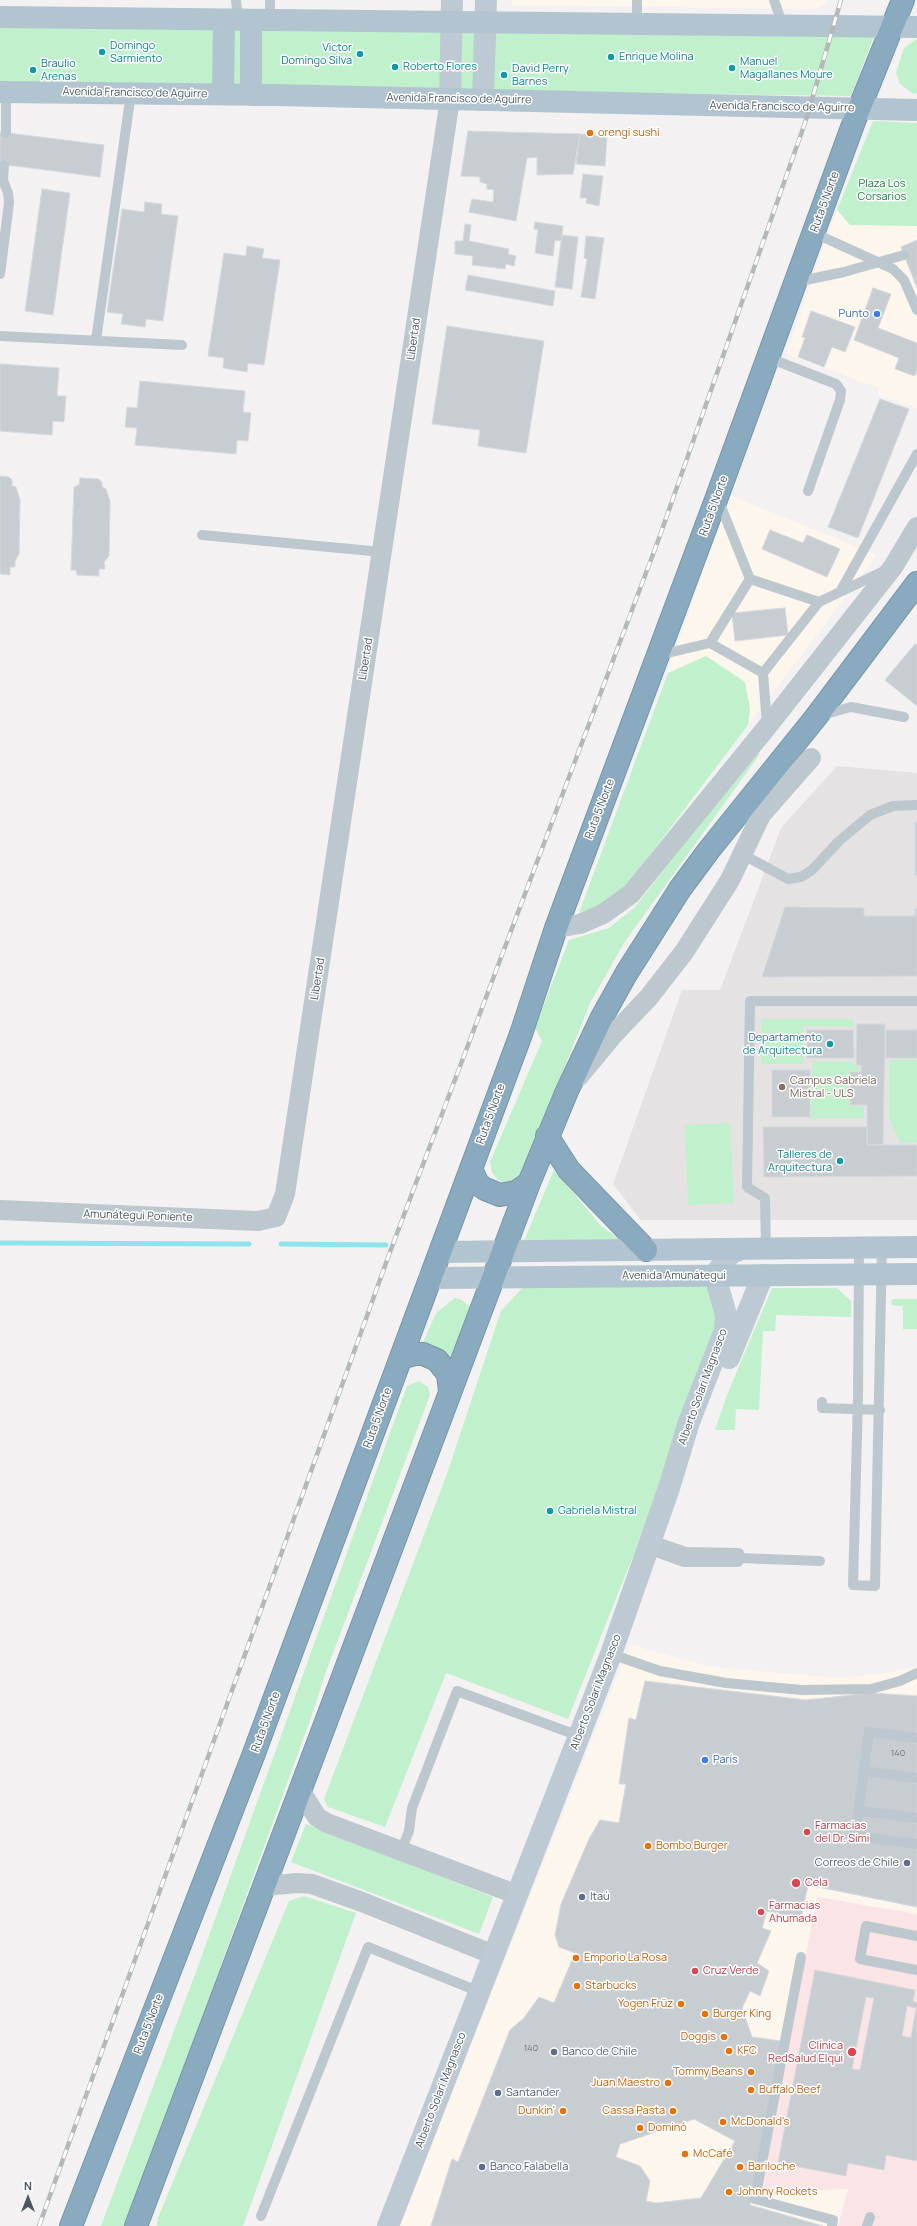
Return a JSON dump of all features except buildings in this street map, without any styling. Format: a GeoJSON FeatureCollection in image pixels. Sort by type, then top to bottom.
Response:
{"type":"FeatureCollection","features":[{"type":"Feature","properties":{"kind":"highway","name":"Ruta 5 Norte"},"geometry":{"type":"LineString","coordinates":[[71,2226],[253,1756],[521,1034],[556,928],[718,497],[860,108],[903,0]]}},
{"type":"Feature","properties":{"kind":"highway"},"geometry":{"type":"LineString","coordinates":[[140,2222],[264,1886],[547,1136],[601,1019],[653,930],[709,850],[816,717],[917,583]]}},
{"type":"Feature","properties":{"kind":"highway"},"geometry":{"type":"LineString","coordinates":[[547,1136],[569,1170],[646,1250]]}},
{"type":"Feature","properties":{"kind":"highway"},"geometry":{"type":"LineString","coordinates":[[471,1169],[474,1177],[481,1186],[500,1195],[516,1192],[529,1183]]}},
{"type":"Feature","properties":{"kind":"highway"},"geometry":{"type":"LineString","coordinates":[[401,1358],[415,1354],[423,1354],[437,1360],[448,1374],[450,1391]]}},
{"type":"Feature","properties":{"kind":"main road"},"geometry":{"type":"LineString","coordinates":[[223,94],[248,13]]}},
{"type":"Feature","properties":{"kind":"main road"},"geometry":{"type":"LineString","coordinates":[[248,13],[251,95]]}},
{"type":"Feature","properties":{"kind":"main road"},"geometry":{"type":"LineString","coordinates":[[0,17],[248,13],[452,22],[917,28]]}},
{"type":"Feature","properties":{"kind":"main road","name":"Avenida Francisco de Aguirre"},"geometry":{"type":"LineString","coordinates":[[3,92],[223,94],[917,110]]}},
{"type":"Feature","properties":{"kind":"main road"},"geometry":{"type":"LineString","coordinates":[[440,1252],[917,1247]]}},
{"type":"Feature","properties":{"kind":"main road","name":"Avenida Amunátegui"},"geometry":{"type":"LineString","coordinates":[[430,1278],[917,1274]]}},
{"type":"Feature","properties":{"kind":"street"},"geometry":{"type":"LineString","coordinates":[[450,99],[452,0]]}},
{"type":"Feature","properties":{"kind":"street"},"geometry":{"type":"LineString","coordinates":[[483,100],[486,0]]}},
{"type":"Feature","properties":{"kind":"street","name":"Libertad"},"geometry":{"type":"LineString","coordinates":[[276,1217],[285,1194],[450,99]]}},
{"type":"Feature","properties":{"kind":"street"},"geometry":{"type":"LineString","coordinates":[[556,928],[592,920],[623,901],[767,727],[893,567],[917,527]]}},
{"type":"Feature","properties":{"kind":"street"},"geometry":{"type":"LineString","coordinates":[[782,758],[788,783]]}},
{"type":"Feature","properties":{"kind":"street"},"geometry":{"type":"LineString","coordinates":[[567,1091],[612,1035],[648,997],[684,952],[717,902],[761,814],[811,758]]}},
{"type":"Feature","properties":{"kind":"street","name":"Amunátegui Poniente"},"geometry":{"type":"LineString","coordinates":[[0,1210],[258,1221],[276,1217]]}},
{"type":"Feature","properties":{"kind":"street"},"geometry":{"type":"LineString","coordinates":[[717,1276],[725,1259],[730,1254],[741,1249]]}},
{"type":"Feature","properties":{"kind":"street","name":"Alberto Solari Magnasco"},"geometry":{"type":"LineString","coordinates":[[669,1488],[701,1427],[763,1275]]}},
{"type":"Feature","properties":{"kind":"street","name":"Alberto Solari Magnasco"},"geometry":{"type":"LineString","coordinates":[[388,2226],[611,1654],[669,1488],[689,1422],[725,1330],[726,1315],[718,1291],[717,1276]]}},
{"type":"Feature","properties":{"kind":"street"},"geometry":{"type":"LineString","coordinates":[[300,1790],[317,1817],[326,1823],[518,1895]]}},
{"type":"Feature","properties":{"kind":"street"},"geometry":{"type":"LineString","coordinates":[[264,1886],[296,1882],[312,1884],[494,1955]]}},
{"type":"Feature","properties":{"kind":"lane"},"geometry":{"type":"LineString","coordinates":[[637,0],[637,24]]}},
{"type":"Feature","properties":{"kind":"lane"},"geometry":{"type":"LineString","coordinates":[[774,0],[783,26]]}},
{"type":"Feature","properties":{"kind":"lane"},"geometry":{"type":"LineString","coordinates":[[3,92],[6,133]]}},
{"type":"Feature","properties":{"kind":"lane"},"geometry":{"type":"LineString","coordinates":[[96,340],[131,93]]}},
{"type":"Feature","properties":{"kind":"lane"},"geometry":{"type":"LineString","coordinates":[[0,274],[9,203],[8,193],[3,180],[4,165]]}},
{"type":"Feature","properties":{"kind":"lane"},"geometry":{"type":"LineString","coordinates":[[814,233],[882,262],[893,269],[904,280],[917,310]]}},
{"type":"Feature","properties":{"kind":"lane"},"geometry":{"type":"LineString","coordinates":[[796,282],[882,262],[904,255]]}},
{"type":"Feature","properties":{"kind":"lane"},"geometry":{"type":"LineString","coordinates":[[0,336],[182,345]]}},
{"type":"Feature","properties":{"kind":"lane"},"geometry":{"type":"LineString","coordinates":[[769,358],[836,384],[841,391],[840,400],[808,490]]}},
{"type":"Feature","properties":{"kind":"lane"},"geometry":{"type":"LineString","coordinates":[[840,592],[917,454]]}},
{"type":"Feature","properties":{"kind":"lane"},"geometry":{"type":"LineString","coordinates":[[718,497],[750,578],[819,602]]}},
{"type":"Feature","properties":{"kind":"lane"},"geometry":{"type":"LineString","coordinates":[[202,535],[382,552]]}},
{"type":"Feature","properties":{"kind":"lane"},"geometry":{"type":"LineString","coordinates":[[767,727],[763,673],[819,602],[893,567]]}},
{"type":"Feature","properties":{"kind":"lane"},"geometry":{"type":"LineString","coordinates":[[710,643],[750,578]]}},
{"type":"Feature","properties":{"kind":"lane"},"geometry":{"type":"LineString","coordinates":[[659,655],[710,643],[763,673]]}},
{"type":"Feature","properties":{"kind":"lane"},"geometry":{"type":"LineString","coordinates":[[816,717],[851,708],[904,718]]}},
{"type":"Feature","properties":{"kind":"lane"},"geometry":{"type":"LineString","coordinates":[[742,854],[788,879],[801,877],[812,870],[839,841],[870,815],[893,806],[917,805]]}},
{"type":"Feature","properties":{"kind":"lane"},"geometry":{"type":"LineString","coordinates":[[766,1249],[765,1198],[748,1187],[750,1001],[917,1001]]}},
{"type":"Feature","properties":{"kind":"lane"},"geometry":{"type":"LineString","coordinates":[[859,1248],[858,1409],[853,1585],[875,1586],[880,1410],[882,1247]]}},
{"type":"Feature","properties":{"kind":"lane"},"geometry":{"type":"LineString","coordinates":[[822,1402],[822,1408],[880,1410]]}},
{"type":"Feature","properties":{"kind":"lane"},"geometry":{"type":"LineString","coordinates":[[649,1544],[686,1552],[738,1558],[820,1560]]}},
{"type":"Feature","properties":{"kind":"lane"},"geometry":{"type":"LineString","coordinates":[[611,1654],[660,1671],[726,1683],[802,1690],[870,1689],[900,1681],[917,1673]]}},
{"type":"Feature","properties":{"kind":"lane"},"geometry":{"type":"LineString","coordinates":[[401,1851],[409,1831],[412,1808],[457,1692],[579,1736]]}},
{"type":"Feature","properties":{"kind":"lane"},"geometry":{"type":"LineString","coordinates":[[917,1738],[869,1732],[855,1836],[917,1844]]}},
{"type":"Feature","properties":{"kind":"lane"},"geometry":{"type":"LineString","coordinates":[[864,1771],[917,1778]]}},
{"type":"Feature","properties":{"kind":"lane"},"geometry":{"type":"LineString","coordinates":[[859,1811],[917,1818]]}},
{"type":"Feature","properties":{"kind":"lane"},"geometry":{"type":"LineString","coordinates":[[917,1936],[866,1926],[860,1959],[917,1970]]}},
{"type":"Feature","properties":{"kind":"lane"},"geometry":{"type":"LineString","coordinates":[[261,2216],[368,1947],[480,1992]]}},
{"type":"Feature","properties":{"kind":"lane"},"geometry":{"type":"LineString","coordinates":[[801,1957],[755,2199],[833,2220],[832,2226]]}},
{"type":"Feature","properties":{"kind":"shaded area"},"geometry":{"type":"Polygon","coordinates":[[[511,0],[827,0],[825,5],[815,9],[512,5],[511,0]]]}},
{"type":"Feature","properties":{"kind":"shaded area"},"geometry":{"type":"Polygon","coordinates":[[[837,210],[850,225],[917,226],[917,408],[877,395],[879,388],[786,354],[837,210]]]}},
{"type":"Feature","properties":{"kind":"shaded area"},"geometry":{"type":"Polygon","coordinates":[[[729,495],[877,555],[748,725],[750,709],[745,682],[706,656],[668,673],[729,495]]]}},
{"type":"Feature","properties":{"kind":"shaded area","name":"Campus Gabriela Mistral - ULS"},"geometry":{"type":"Polygon","coordinates":[[[837,766],[917,773],[917,1220],[641,1220],[613,1184],[682,990],[720,990],[781,828],[837,766]]]}},
{"type":"Feature","properties":{"kind":"shaded area"},"geometry":{"type":"Polygon","coordinates":[[[630,1645],[713,1667],[838,1678],[887,1673],[917,1666],[917,1914],[817,1897],[760,2193],[848,2189],[838,2226],[399,2226],[630,1645]]]}},
{"type":"Feature","properties":{"kind":"shaded area","name":"Clínica RedSalud Elqui"},"geometry":{"type":"Polygon","coordinates":[[[817,1897],[917,1914],[917,2226],[838,2226],[848,2189],[760,2193],[817,1897]]]}},
{"type":"Feature","properties":{"kind":"green space"},"geometry":{"type":"Polygon","coordinates":[[[0,25],[874,36],[851,96],[0,84],[0,25]]]}},
{"type":"Feature","properties":{"kind":"green space"},"geometry":{"type":"Polygon","coordinates":[[[917,39],[917,94],[912,93],[900,84],[896,73],[904,48],[917,39]]]}},
{"type":"Feature","properties":{"kind":"green space","name":"Plaza Los Corsarios"},"geometry":{"type":"Polygon","coordinates":[[[873,121],[917,123],[917,226],[850,225],[837,210],[873,121]]]}},
{"type":"Feature","properties":{"kind":"green space"},"geometry":{"type":"Polygon","coordinates":[[[706,656],[745,682],[750,709],[748,725],[622,892],[603,906],[579,913],[668,673],[706,656]]]}},
{"type":"Feature","properties":{"kind":"green space"},"geometry":{"type":"Polygon","coordinates":[[[754,753],[760,754],[624,943],[590,1003],[521,1177],[514,1182],[505,1183],[497,1179],[492,1173],[490,1162],[542,1041],[535,1028],[569,940],[609,928],[635,907],[754,753]]]}},
{"type":"Feature","properties":{"kind":"green space"},"geometry":{"type":"Polygon","coordinates":[[[761,1019],[853,1019],[853,1027],[803,1026],[803,1064],[761,1064],[761,1019]]]}},
{"type":"Feature","properties":{"kind":"green space"},"geometry":{"type":"Polygon","coordinates":[[[889,1060],[917,1060],[917,1142],[901,1143],[889,1119],[889,1060]]]}},
{"type":"Feature","properties":{"kind":"green space"},"geometry":{"type":"Polygon","coordinates":[[[812,1061],[854,1062],[854,1066],[859,1066],[859,1071],[850,1071],[849,1106],[864,1107],[864,1118],[811,1118],[812,1061]]]}},
{"type":"Feature","properties":{"kind":"green space"},"geometry":{"type":"Polygon","coordinates":[[[730,1123],[734,1203],[688,1205],[685,1125],[730,1123]]]}},
{"type":"Feature","properties":{"kind":"green space"},"geometry":{"type":"Polygon","coordinates":[[[554,1170],[601,1226],[622,1241],[523,1243],[554,1170]]]}},
{"type":"Feature","properties":{"kind":"green space"},"geometry":{"type":"Polygon","coordinates":[[[713,1283],[724,1321],[693,1394],[635,1551],[568,1719],[446,1673],[385,1827],[328,1807],[324,1799],[447,1474],[501,1311],[525,1285],[713,1283]]]}},
{"type":"Feature","properties":{"kind":"green space"},"geometry":{"type":"Polygon","coordinates":[[[772,1288],[837,1288],[851,1301],[851,1317],[776,1315],[775,1331],[763,1331],[759,1410],[736,1409],[735,1430],[715,1430],[727,1395],[772,1288]]]}},
{"type":"Feature","properties":{"kind":"green space"},"geometry":{"type":"Polygon","coordinates":[[[455,1298],[462,1300],[470,1307],[451,1362],[421,1347],[436,1313],[455,1298]]]}},
{"type":"Feature","properties":{"kind":"green space"},"geometry":{"type":"Polygon","coordinates":[[[892,1299],[917,1299],[917,1329],[903,1329],[903,1306],[891,1305],[892,1299]]]}},
{"type":"Feature","properties":{"kind":"green space"},"geometry":{"type":"Polygon","coordinates":[[[419,1381],[428,1387],[430,1395],[324,1677],[312,1715],[126,2226],[101,2226],[197,1969],[407,1386],[419,1381]]]}},
{"type":"Feature","properties":{"kind":"green space"},"geometry":{"type":"Polygon","coordinates":[[[306,1824],[493,1897],[479,1934],[291,1862],[306,1824]]]}},
{"type":"Feature","properties":{"kind":"green space"},"geometry":{"type":"Polygon","coordinates":[[[304,1896],[356,1913],[243,2226],[157,2226],[158,2218],[289,1901],[304,1896]]]}},
{"type":"Feature","properties":{"kind":"waterway"},"geometry":{"type":"LineString","coordinates":[[0,1243],[249,1244]]}},
{"type":"Feature","properties":{"kind":"waterway"},"geometry":{"type":"LineString","coordinates":[[281,1244],[386,1245]]}},
{"type":"Feature","properties":{"kind":"railway"},"geometry":{"type":"LineString","coordinates":[[39,2226],[390,1252],[658,541],[806,120],[841,0]]}},
{"type":"Feature","properties":{"kind":"place","name":"Domingo Sarmiento"},"geometry":{"type":"Point","coordinates":[102,52]}},
{"type":"Feature","properties":{"kind":"place","name":"Victor Domingo Silva"},"geometry":{"type":"Point","coordinates":[360,54]}},
{"type":"Feature","properties":{"kind":"place","name":"Enrique Molina"},"geometry":{"type":"Point","coordinates":[611,57]}},
{"type":"Feature","properties":{"kind":"place","name":"Roberto Flores"},"geometry":{"type":"Point","coordinates":[395,67]}},
{"type":"Feature","properties":{"kind":"place","name":"Manuel Magallanes Moure"},"geometry":{"type":"Point","coordinates":[732,68]}},
{"type":"Feature","properties":{"kind":"place","name":"Braulio Arenas"},"geometry":{"type":"Point","coordinates":[33,70]}},
{"type":"Feature","properties":{"kind":"place","name":"David Perry Barnes"},"geometry":{"type":"Point","coordinates":[504,75]}},
{"type":"Feature","properties":{"kind":"place","name":"orengi sushi"},"geometry":{"type":"Point","coordinates":[590,133]}},
{"type":"Feature","properties":{"kind":"place","name":"Punto"},"geometry":{"type":"Point","coordinates":[877,314]}},
{"type":"Feature","properties":{"kind":"place","name":"Departamento de Arquitectura"},"geometry":{"type":"Point","coordinates":[830,1044]}},
{"type":"Feature","properties":{"kind":"place","name":"Campus Gabriela Mistral - ULS"},"geometry":{"type":"Point","coordinates":[782,1087]}},
{"type":"Feature","properties":{"kind":"place","name":"Talleres de Arquitectura"},"geometry":{"type":"Point","coordinates":[840,1161]}},
{"type":"Feature","properties":{"kind":"place","name":"Gabriela Mistral"},"geometry":{"type":"Point","coordinates":[550,1511]}},
{"type":"Feature","properties":{"kind":"place","name":"París"},"geometry":{"type":"Point","coordinates":[705,1760]}},
{"type":"Feature","properties":{"kind":"place","name":"Farmacias del Dr. Simi"},"geometry":{"type":"Point","coordinates":[807,1832]}},
{"type":"Feature","properties":{"kind":"place","name":"Bombo Burger"},"geometry":{"type":"Point","coordinates":[648,1846]}},
{"type":"Feature","properties":{"kind":"place","name":"Correos de Chile"},"geometry":{"type":"Point","coordinates":[907,1863]}},
{"type":"Feature","properties":{"kind":"place","name":"Cela"},"geometry":{"type":"Point","coordinates":[796,1883]}},
{"type":"Feature","properties":{"kind":"place","name":"Itaú"},"geometry":{"type":"Point","coordinates":[582,1897]}},
{"type":"Feature","properties":{"kind":"place","name":"Farmacias Ahumada"},"geometry":{"type":"Point","coordinates":[761,1912]}},
{"type":"Feature","properties":{"kind":"place","name":"Emporio La Rosa"},"geometry":{"type":"Point","coordinates":[576,1958]}},
{"type":"Feature","properties":{"kind":"place","name":"Cruz Verde"},"geometry":{"type":"Point","coordinates":[695,1971]}},
{"type":"Feature","properties":{"kind":"place","name":"Starbucks"},"geometry":{"type":"Point","coordinates":[577,1986]}},
{"type":"Feature","properties":{"kind":"place","name":"Yogen Früz"},"geometry":{"type":"Point","coordinates":[681,2004]}},
{"type":"Feature","properties":{"kind":"place","name":"Burger King"},"geometry":{"type":"Point","coordinates":[705,2014]}},
{"type":"Feature","properties":{"kind":"place","name":"Doggis"},"geometry":{"type":"Point","coordinates":[724,2037]}},
{"type":"Feature","properties":{"kind":"place","name":"KFC"},"geometry":{"type":"Point","coordinates":[729,2051]}},
{"type":"Feature","properties":{"kind":"place","name":"Banco de Chile"},"geometry":{"type":"Point","coordinates":[554,2052]}},
{"type":"Feature","properties":{"kind":"place","name":"Clínica RedSalud Elqui"},"geometry":{"type":"Point","coordinates":[852,2052]}},
{"type":"Feature","properties":{"kind":"place","name":"Tommy Beans"},"geometry":{"type":"Point","coordinates":[751,2072]}},
{"type":"Feature","properties":{"kind":"place","name":"Juan Maestro"},"geometry":{"type":"Point","coordinates":[668,2083]}},
{"type":"Feature","properties":{"kind":"place","name":"Buffalo Beef"},"geometry":{"type":"Point","coordinates":[751,2090]}},
{"type":"Feature","properties":{"kind":"place","name":"Santander"},"geometry":{"type":"Point","coordinates":[498,2093]}},
{"type":"Feature","properties":{"kind":"place","name":"Dunkin'"},"geometry":{"type":"Point","coordinates":[563,2111]}},
{"type":"Feature","properties":{"kind":"place","name":"Cassa Pasta"},"geometry":{"type":"Point","coordinates":[673,2111]}},
{"type":"Feature","properties":{"kind":"place","name":"McDonald's"},"geometry":{"type":"Point","coordinates":[723,2122]}},
{"type":"Feature","properties":{"kind":"place","name":"Dominó"},"geometry":{"type":"Point","coordinates":[640,2128]}},
{"type":"Feature","properties":{"kind":"place","name":"McCafé"},"geometry":{"type":"Point","coordinates":[685,2154]}},
{"type":"Feature","properties":{"kind":"place","name":"Banco Falabella"},"geometry":{"type":"Point","coordinates":[482,2167]}},
{"type":"Feature","properties":{"kind":"place","name":"Bariloche"},"geometry":{"type":"Point","coordinates":[740,2167]}},
{"type":"Feature","properties":{"kind":"place","name":"Johnny Rockets"},"geometry":{"type":"Point","coordinates":[729,2192]}}]}
